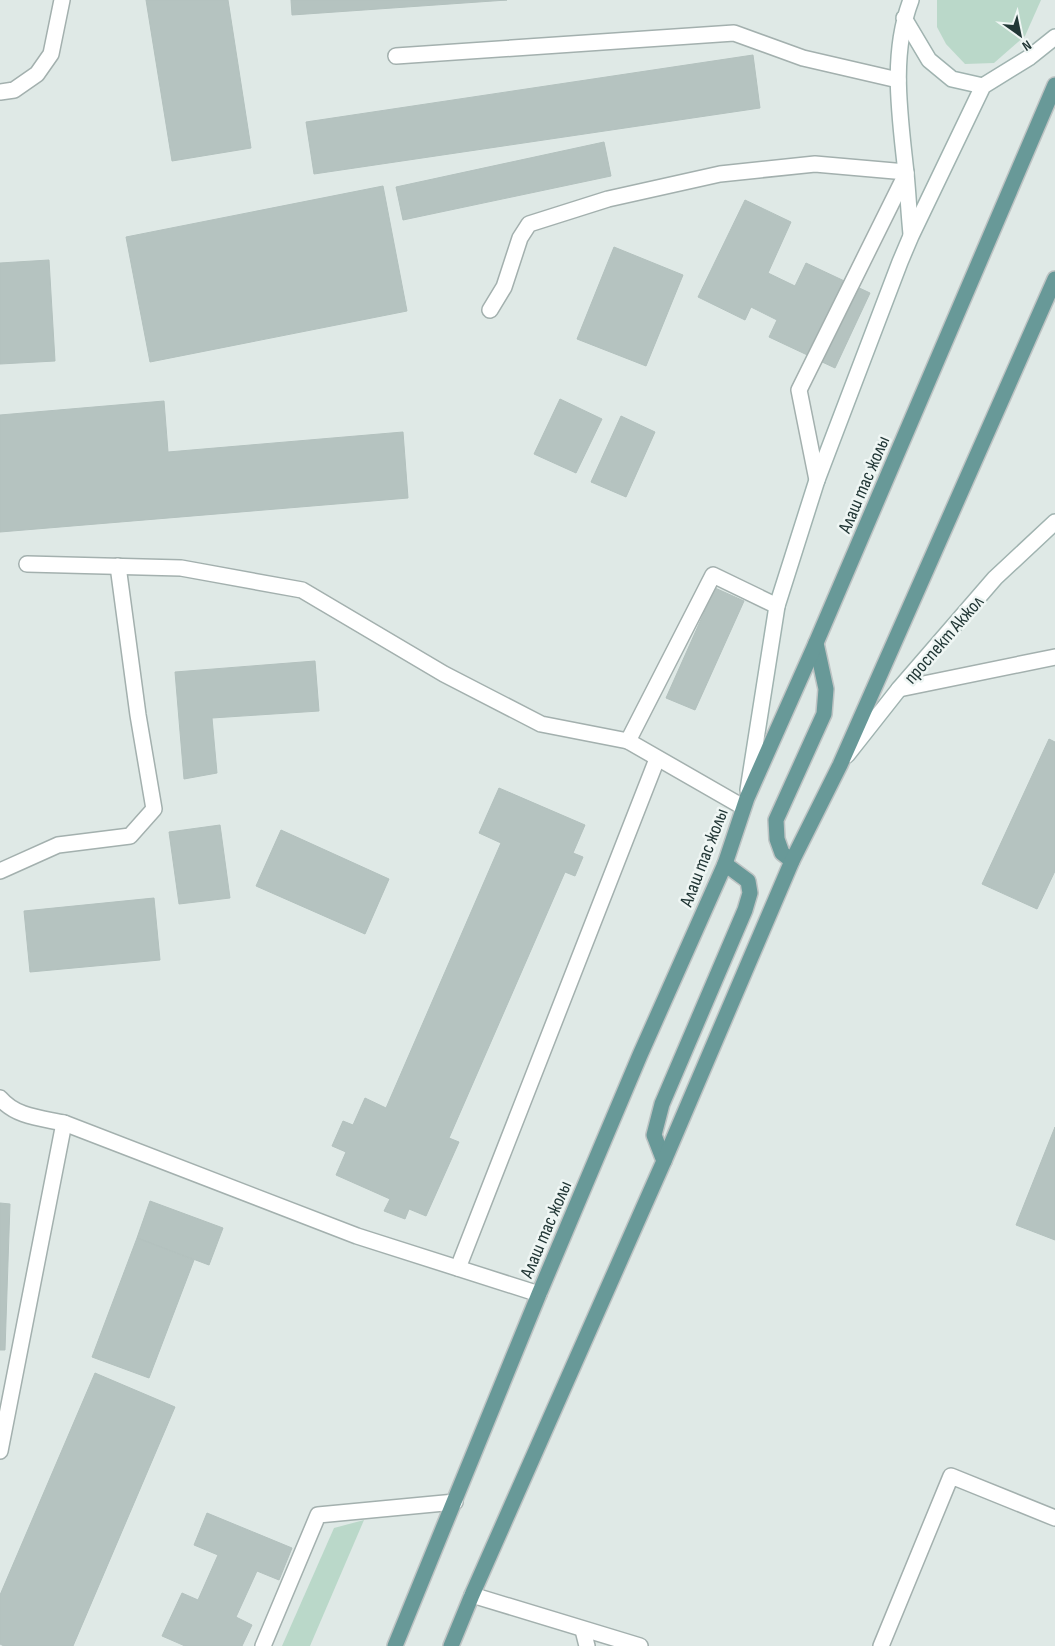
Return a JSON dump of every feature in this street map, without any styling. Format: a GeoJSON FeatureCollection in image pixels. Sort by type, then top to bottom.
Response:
{"type":"FeatureCollection","features":[{"type":"Feature","properties":{"kind":"main road"},"geometry":{"type":"LineString","coordinates":[[0,92],[14,90],[37,74],[50,54],[62,0]]}},
{"type":"Feature","properties":{"kind":"main road"},"geometry":{"type":"LineString","coordinates":[[911,0],[904,18],[898,80],[898,106],[911,236]]}},
{"type":"Feature","properties":{"kind":"main road"},"geometry":{"type":"LineString","coordinates":[[904,18],[929,60],[952,79],[983,86]]}},
{"type":"Feature","properties":{"kind":"main road"},"geometry":{"type":"LineString","coordinates":[[396,56],[734,33],[803,58],[898,80]]}},
{"type":"Feature","properties":{"kind":"main road"},"geometry":{"type":"LineString","coordinates":[[27,564],[181,568],[302,590],[444,674],[541,724],[628,741],[658,759],[745,803],[777,606],[817,480],[911,236],[983,86],[1030,58],[1055,37]]}},
{"type":"Feature","properties":{"kind":"main road","name":"Алаш тас жолы"},"geometry":{"type":"LineString","coordinates":[[395,1646],[539,1294],[640,1055],[725,864],[745,803],[816,643],[1055,85]]}},
{"type":"Feature","properties":{"kind":"main road"},"geometry":{"type":"LineString","coordinates":[[490,310],[504,287],[520,238],[529,224],[608,199],[720,174],[815,164],[906,173]]}},
{"type":"Feature","properties":{"kind":"main road"},"geometry":{"type":"LineString","coordinates":[[817,480],[799,390],[906,173]]}},
{"type":"Feature","properties":{"kind":"main road"},"geometry":{"type":"LineString","coordinates":[[451,1646],[664,1161],[792,860],[840,764],[1055,279]]}},
{"type":"Feature","properties":{"kind":"main road","name":"проспект Акжол"},"geometry":{"type":"LineString","coordinates":[[840,764],[899,689],[995,578],[1055,522]]}},
{"type":"Feature","properties":{"kind":"main road"},"geometry":{"type":"LineString","coordinates":[[0,871],[58,844],[130,836],[154,809],[138,715],[118,566]]}},
{"type":"Feature","properties":{"kind":"main road"},"geometry":{"type":"LineString","coordinates":[[628,741],[713,575],[777,606]]}},
{"type":"Feature","properties":{"kind":"main road"},"geometry":{"type":"LineString","coordinates":[[792,860],[782,853],[777,839],[776,820],[824,714],[826,689],[816,643]]}},
{"type":"Feature","properties":{"kind":"main road"},"geometry":{"type":"LineString","coordinates":[[899,689],[1055,657]]}},
{"type":"Feature","properties":{"kind":"main road"},"geometry":{"type":"LineString","coordinates":[[458,1268],[658,759]]}},
{"type":"Feature","properties":{"kind":"main road"},"geometry":{"type":"LineString","coordinates":[[664,1161],[654,1135],[662,1104],[745,910],[750,893],[748,881],[725,864]]}},
{"type":"Feature","properties":{"kind":"main road"},"geometry":{"type":"LineString","coordinates":[[0,1098],[8,1107],[24,1115],[64,1123],[357,1236],[539,1294]]}},
{"type":"Feature","properties":{"kind":"main road"},"geometry":{"type":"LineString","coordinates":[[0,1451],[64,1123]]}},
{"type":"Feature","properties":{"kind":"main road"},"geometry":{"type":"LineString","coordinates":[[881,1646],[951,1476],[1055,1518]]}},
{"type":"Feature","properties":{"kind":"main road"},"geometry":{"type":"LineString","coordinates":[[263,1646],[318,1515],[455,1502]]}},
{"type":"Feature","properties":{"kind":"main road"},"geometry":{"type":"LineString","coordinates":[[472,1595],[640,1646]]}},
{"type":"Feature","properties":{"kind":"main road"},"geometry":{"type":"LineString","coordinates":[[583,1630],[587,1646]]}},
{"type":"Feature","properties":{"kind":"green space"},"geometry":{"type":"Polygon","coordinates":[[[937,0],[1041,0],[1025,36],[994,63],[965,64],[946,44],[937,27],[937,0]]]}},
{"type":"Feature","properties":{"kind":"green space"},"geometry":{"type":"Polygon","coordinates":[[[364,1520],[310,1646],[282,1646],[334,1528],[364,1520]]]}},
{"type":"Feature","properties":{"kind":"building"},"geometry":{"type":"Polygon","coordinates":[[[146,0],[228,0],[251,148],[172,161],[146,0]]]}},
{"type":"Feature","properties":{"kind":"building"},"geometry":{"type":"Polygon","coordinates":[[[291,0],[507,0],[292,15],[291,0]]]}},
{"type":"Feature","properties":{"kind":"building"},"geometry":{"type":"Polygon","coordinates":[[[753,55],[760,108],[314,174],[306,122],[753,55]]]}},
{"type":"Feature","properties":{"kind":"building"},"geometry":{"type":"Polygon","coordinates":[[[604,142],[611,176],[403,220],[396,187],[604,142]]]}},
{"type":"Feature","properties":{"kind":"building"},"geometry":{"type":"Polygon","coordinates":[[[383,186],[407,311],[150,362],[126,237],[383,186]]]}},
{"type":"Feature","properties":{"kind":"building"},"geometry":{"type":"Polygon","coordinates":[[[745,200],[791,222],[768,273],[795,286],[806,263],[870,293],[835,368],[769,337],[777,320],[751,307],[745,320],[698,297],[745,200]]]}},
{"type":"Feature","properties":{"kind":"building"},"geometry":{"type":"Polygon","coordinates":[[[614,247],[683,275],[646,366],[577,339],[614,247]]]}},
{"type":"Feature","properties":{"kind":"building"},"geometry":{"type":"Polygon","coordinates":[[[49,260],[55,361],[0,364],[0,263],[49,260]]]}},
{"type":"Feature","properties":{"kind":"building"},"geometry":{"type":"Polygon","coordinates":[[[560,399],[602,419],[576,473],[534,454],[560,399]]]}},
{"type":"Feature","properties":{"kind":"building"},"geometry":{"type":"Polygon","coordinates":[[[164,401],[168,452],[403,432],[408,498],[0,532],[0,415],[164,401]]]}},
{"type":"Feature","properties":{"kind":"building"},"geometry":{"type":"Polygon","coordinates":[[[621,416],[655,432],[626,497],[591,482],[621,416]]]}},
{"type":"Feature","properties":{"kind":"building"},"geometry":{"type":"Polygon","coordinates":[[[715,588],[744,601],[695,710],[666,698],[715,588]]]}},
{"type":"Feature","properties":{"kind":"building"},"geometry":{"type":"Polygon","coordinates":[[[315,661],[319,711],[212,718],[217,773],[184,779],[175,672],[315,661]]]}},
{"type":"Feature","properties":{"kind":"building"},"geometry":{"type":"Polygon","coordinates":[[[1049,739],[1055,742],[1055,871],[1037,909],[982,884],[1049,739]]]}},
{"type":"Feature","properties":{"kind":"building"},"geometry":{"type":"Polygon","coordinates":[[[499,788],[585,825],[573,853],[583,857],[575,876],[565,872],[449,1138],[459,1142],[426,1216],[409,1209],[405,1219],[384,1211],[390,1199],[336,1175],[346,1152],[332,1146],[343,1121],[353,1125],[365,1098],[386,1108],[501,843],[479,833],[499,788]]]}},
{"type":"Feature","properties":{"kind":"building"},"geometry":{"type":"Polygon","coordinates":[[[220,825],[230,898],[179,904],[169,832],[220,825]]]}},
{"type":"Feature","properties":{"kind":"building"},"geometry":{"type":"Polygon","coordinates":[[[281,830],[389,879],[365,934],[256,886],[281,830]]]}},
{"type":"Feature","properties":{"kind":"building"},"geometry":{"type":"Polygon","coordinates":[[[154,898],[160,960],[30,972],[24,911],[154,898]]]}},
{"type":"Feature","properties":{"kind":"building"},"geometry":{"type":"Polygon","coordinates":[[[1055,1127],[1055,1240],[1016,1225],[1055,1127]]]}},
{"type":"Feature","properties":{"kind":"building"},"geometry":{"type":"Polygon","coordinates":[[[150,1201],[223,1228],[209,1265],[137,1238],[150,1201]]]}},
{"type":"Feature","properties":{"kind":"building"},"geometry":{"type":"Polygon","coordinates":[[[0,1203],[10,1204],[5,1350],[0,1350],[0,1203]]]}},
{"type":"Feature","properties":{"kind":"building"},"geometry":{"type":"Polygon","coordinates":[[[137,1238],[194,1260],[149,1378],[92,1357],[137,1238]]]}},
{"type":"Feature","properties":{"kind":"building"},"geometry":{"type":"Polygon","coordinates":[[[95,1373],[175,1407],[73,1646],[4,1646],[0,1644],[0,1595],[95,1373]]]}},
{"type":"Feature","properties":{"kind":"building"},"geometry":{"type":"Polygon","coordinates":[[[207,1513],[292,1548],[279,1580],[257,1571],[236,1617],[252,1625],[242,1646],[185,1646],[162,1636],[182,1593],[198,1600],[218,1555],[194,1545],[207,1513]]]}}]}
